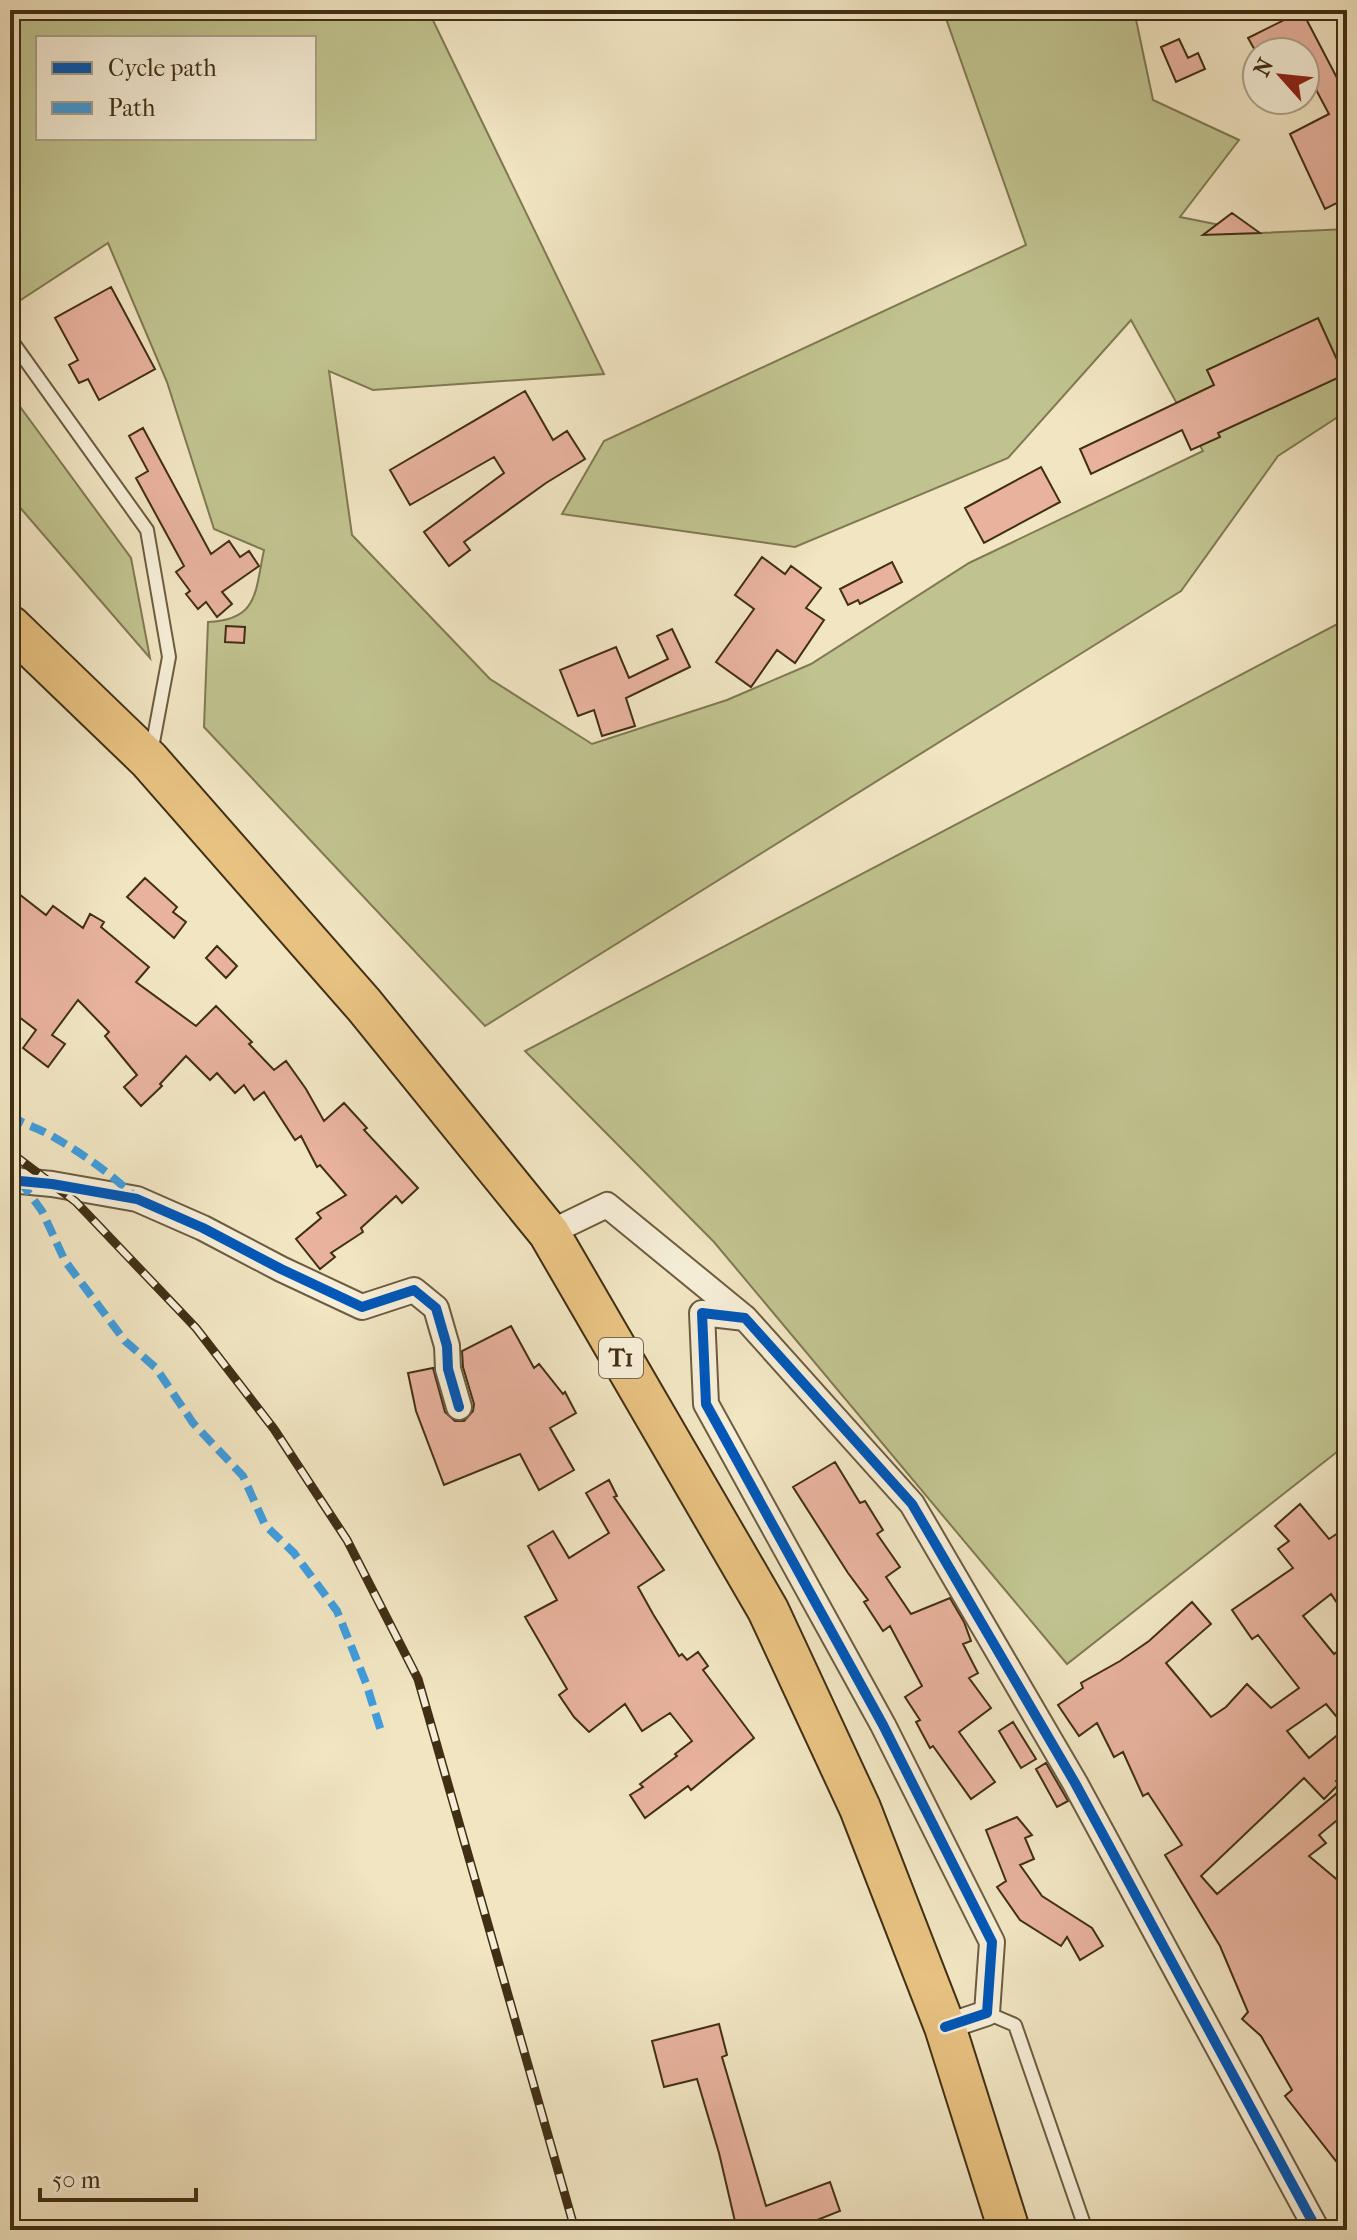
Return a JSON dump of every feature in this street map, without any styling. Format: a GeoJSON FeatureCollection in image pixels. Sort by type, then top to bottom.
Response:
{"type":"FeatureCollection","features":[{"type":"Feature","properties":{"kind":"highway","name":"T1"},"geometry":{"type":"LineString","coordinates":[[10,626],[149,760],[364,1005],[549,1233],[768,1610],[860,1808],[945,2027],[1009,2230]]}},
{"type":"Feature","properties":{"kind":"street"},"geometry":{"type":"LineString","coordinates":[[10,1177],[137,1199],[203,1228],[294,1276],[362,1307],[414,1290],[436,1308],[459,1407]]}},
{"type":"Feature","properties":{"kind":"street"},"geometry":{"type":"LineString","coordinates":[[549,1233],[607,1205],[745,1318],[912,1504],[1075,1783],[1317,2230]]}},
{"type":"Feature","properties":{"kind":"street"},"geometry":{"type":"LineString","coordinates":[[745,1318],[702,1313],[706,1404],[883,1725],[992,1942],[987,2013],[945,2027]]}},
{"type":"Feature","properties":{"kind":"lane"},"geometry":{"type":"LineString","coordinates":[[11,340],[147,530],[169,657],[149,760]]}},
{"type":"Feature","properties":{"kind":"lane"},"geometry":{"type":"LineString","coordinates":[[987,2013],[1015,2025],[1086,2230]]}},
{"type":"Feature","properties":{"kind":"green space"},"geometry":{"type":"Polygon","coordinates":[[[10,10],[428,10],[604,374],[373,390],[329,371],[352,535],[490,679],[592,744],[727,700],[811,664],[969,563],[1203,451],[1131,320],[1008,458],[795,547],[562,514],[604,441],[1026,245],[943,10],[1134,10],[1153,100],[1239,140],[1180,217],[1260,233],[1347,229],[1347,411],[1278,456],[1181,591],[485,1026],[204,727],[208,622],[237,616],[246,609],[256,590],[264,550],[214,529],[167,382],[108,243],[10,307],[10,10]]]}},
{"type":"Feature","properties":{"kind":"green space"},"geometry":{"type":"Polygon","coordinates":[[[10,393],[131,558],[150,658],[10,496],[10,393]]]}},
{"type":"Feature","properties":{"kind":"green space"},"geometry":{"type":"Polygon","coordinates":[[[1347,619],[1347,1444],[1067,1664],[714,1242],[525,1051],[1347,619]]]}},
{"type":"Feature","properties":{"kind":"building"},"geometry":{"type":"Polygon","coordinates":[[[1302,11],[1315,36],[1252,36],[1302,11]]]}},
{"type":"Feature","properties":{"kind":"building"},"geometry":{"type":"Polygon","coordinates":[[[1179,39],[1188,58],[1198,53],[1205,69],[1176,82],[1161,47],[1179,39]]]}},
{"type":"Feature","properties":{"kind":"building"},"geometry":{"type":"Polygon","coordinates":[[[1321,47],[1347,97],[1347,198],[1325,209],[1290,134],[1329,114],[1321,99],[1321,47]]]}},
{"type":"Feature","properties":{"kind":"building"},"geometry":{"type":"Polygon","coordinates":[[[1232,213],[1260,233],[1203,235],[1232,213]]]}},
{"type":"Feature","properties":{"kind":"building"},"geometry":{"type":"Polygon","coordinates":[[[111,287],[155,369],[99,400],[88,379],[79,383],[69,365],[78,360],[55,318],[111,287]]]}},
{"type":"Feature","properties":{"kind":"building"},"geometry":{"type":"Polygon","coordinates":[[[1318,318],[1344,375],[1218,433],[1220,437],[1191,450],[1182,430],[1091,474],[1080,449],[1214,385],[1207,370],[1318,318]]]}},
{"type":"Feature","properties":{"kind":"building"},"geometry":{"type":"Polygon","coordinates":[[[525,391],[553,440],[567,431],[585,459],[464,542],[470,550],[449,566],[424,532],[504,473],[494,457],[410,505],[390,470],[525,391]]]}},
{"type":"Feature","properties":{"kind":"building"},"geometry":{"type":"Polygon","coordinates":[[[143,428],[211,554],[229,541],[240,557],[249,551],[259,566],[222,592],[232,604],[217,617],[206,602],[198,609],[186,594],[190,591],[176,572],[184,566],[136,478],[148,471],[129,436],[143,428]]]}},
{"type":"Feature","properties":{"kind":"building"},"geometry":{"type":"Polygon","coordinates":[[[1041,467],[1060,502],[984,543],[965,508],[1041,467]]]}},
{"type":"Feature","properties":{"kind":"building"},"geometry":{"type":"Polygon","coordinates":[[[762,557],[785,574],[791,566],[821,588],[806,608],[824,620],[795,663],[777,650],[751,687],[716,662],[754,609],[735,595],[762,557]]]}},
{"type":"Feature","properties":{"kind":"building"},"geometry":{"type":"Polygon","coordinates":[[[892,562],[902,582],[860,604],[858,600],[848,605],[840,589],[892,562]]]}},
{"type":"Feature","properties":{"kind":"building"},"geometry":{"type":"Polygon","coordinates":[[[226,626],[245,627],[244,643],[225,642],[226,626]]]}},
{"type":"Feature","properties":{"kind":"building"},"geometry":{"type":"Polygon","coordinates":[[[672,629],[690,667],[626,698],[635,726],[602,736],[594,710],[578,716],[560,670],[616,647],[629,678],[668,659],[657,636],[672,629]]]}},
{"type":"Feature","properties":{"kind":"building"},"geometry":{"type":"Polygon","coordinates":[[[145,878],[177,907],[173,912],[186,922],[174,938],[127,897],[145,878]]]}},
{"type":"Feature","properties":{"kind":"building"},"geometry":{"type":"Polygon","coordinates":[[[10,887],[46,915],[53,906],[83,928],[90,914],[104,922],[101,927],[149,967],[136,982],[196,1026],[216,1006],[252,1042],[249,1044],[274,1070],[286,1061],[324,1121],[344,1103],[367,1128],[364,1130],[418,1188],[402,1203],[396,1196],[361,1228],[363,1232],[331,1253],[335,1257],[320,1269],[296,1239],[321,1218],[317,1213],[346,1195],[320,1165],[317,1167],[301,1136],[295,1140],[264,1092],[254,1100],[244,1085],[235,1093],[217,1073],[210,1080],[186,1056],[141,1106],[124,1087],[137,1075],[105,1036],[109,1032],[78,1000],[52,1035],[65,1044],[48,1067],[23,1048],[36,1030],[10,1010],[10,887]]]}},
{"type":"Feature","properties":{"kind":"building"},"geometry":{"type":"Polygon","coordinates":[[[217,946],[237,966],[226,978],[206,958],[217,946]]]}},
{"type":"Feature","properties":{"kind":"building"},"geometry":{"type":"Polygon","coordinates":[[[511,1326],[534,1368],[539,1364],[563,1394],[565,1392],[576,1413],[550,1428],[574,1470],[539,1490],[520,1454],[444,1485],[416,1411],[408,1373],[433,1368],[445,1412],[455,1421],[464,1421],[473,1411],[474,1404],[463,1367],[462,1351],[511,1326]]]}},
{"type":"Feature","properties":{"kind":"building"},"geometry":{"type":"Polygon","coordinates":[[[835,1462],[860,1503],[865,1501],[883,1530],[877,1534],[900,1567],[886,1577],[911,1614],[950,1598],[964,1622],[971,1641],[963,1644],[978,1673],[969,1678],[991,1708],[959,1732],[995,1782],[971,1799],[933,1746],[930,1748],[916,1722],[920,1720],[905,1697],[922,1686],[890,1626],[883,1631],[864,1602],[868,1600],[793,1487],[835,1462]]]}},
{"type":"Feature","properties":{"kind":"building"},"geometry":{"type":"Polygon","coordinates":[[[609,1480],[617,1496],[614,1497],[664,1570],[638,1587],[653,1614],[679,1656],[682,1654],[687,1660],[698,1652],[708,1666],[703,1670],[754,1738],[691,1790],[688,1786],[645,1818],[630,1795],[643,1787],[640,1784],[692,1741],[670,1713],[642,1731],[625,1704],[589,1732],[559,1695],[567,1689],[525,1617],[557,1600],[528,1546],[553,1531],[569,1558],[609,1533],[586,1493],[609,1480]]]}},
{"type":"Feature","properties":{"kind":"building"},"geometry":{"type":"Polygon","coordinates":[[[1300,1504],[1329,1539],[1347,1527],[1347,1618],[1331,1594],[1303,1616],[1334,1654],[1347,1644],[1347,1771],[1324,1799],[1304,1778],[1201,1876],[1217,1894],[1337,1793],[1347,1805],[1347,1812],[1319,1835],[1326,1843],[1309,1856],[1347,1888],[1347,1958],[1338,1970],[1347,1979],[1347,2175],[1285,2096],[1292,2090],[1261,2036],[1242,2019],[1248,2012],[1220,1946],[1165,1855],[1182,1845],[1148,1793],[1143,1796],[1123,1752],[1114,1757],[1097,1723],[1079,1736],[1058,1705],[1083,1688],[1081,1683],[1149,1641],[1192,1602],[1211,1624],[1166,1663],[1211,1717],[1226,1707],[1247,1684],[1271,1708],[1299,1688],[1258,1635],[1252,1639],[1232,1610],[1293,1568],[1278,1549],[1289,1541],[1275,1526],[1300,1504]],[[1326,1704],[1287,1731],[1309,1758],[1346,1728],[1326,1704]]]}},
{"type":"Feature","properties":{"kind":"building"},"geometry":{"type":"Polygon","coordinates":[[[1013,1722],[1036,1759],[1021,1768],[999,1731],[1013,1722]]]}},
{"type":"Feature","properties":{"kind":"building"},"geometry":{"type":"Polygon","coordinates":[[[1046,1763],[1068,1801],[1057,1807],[1036,1769],[1046,1763]]]}},
{"type":"Feature","properties":{"kind":"building"},"geometry":{"type":"Polygon","coordinates":[[[1017,1817],[1032,1835],[1025,1838],[1034,1859],[1020,1865],[1042,1896],[1092,1928],[1103,1946],[1080,1960],[1067,1937],[1061,1946],[1020,1920],[997,1887],[1006,1881],[986,1830],[1017,1817]]]}},
{"type":"Feature","properties":{"kind":"building"},"geometry":{"type":"Polygon","coordinates":[[[719,2024],[727,2055],[722,2057],[766,2206],[830,2182],[840,2211],[807,2224],[779,2230],[737,2230],[697,2079],[664,2087],[652,2041],[719,2024]]]}},
{"type":"Feature","properties":{"kind":"railway"},"geometry":{"type":"LineString","coordinates":[[10,1152],[76,1202],[196,1328],[274,1429],[347,1540],[418,1679],[575,2230]]}},
{"type":"Feature","properties":{"kind":"marked path"},"geometry":{"type":"LineString","coordinates":[[10,1114],[82,1155],[134,1196]]}},
{"type":"Feature","properties":{"kind":"marked path"},"geometry":{"type":"LineString","coordinates":[[20,1181],[42,1211],[65,1261],[125,1341],[156,1368],[193,1423],[243,1476],[265,1525],[294,1553],[337,1611],[366,1683],[381,1731]]}},
{"type":"Feature","properties":{"kind":"cycle path"},"geometry":{"type":"LineString","coordinates":[[10,1177],[137,1199],[203,1228],[362,1307],[414,1290],[436,1308],[459,1407]]}},
{"type":"Feature","properties":{"kind":"cycle path"},"geometry":{"type":"LineString","coordinates":[[945,2027],[987,2013],[992,1942],[883,1725],[706,1404],[702,1313],[745,1318],[912,1504],[1075,1783],[1317,2230]]}}]}
